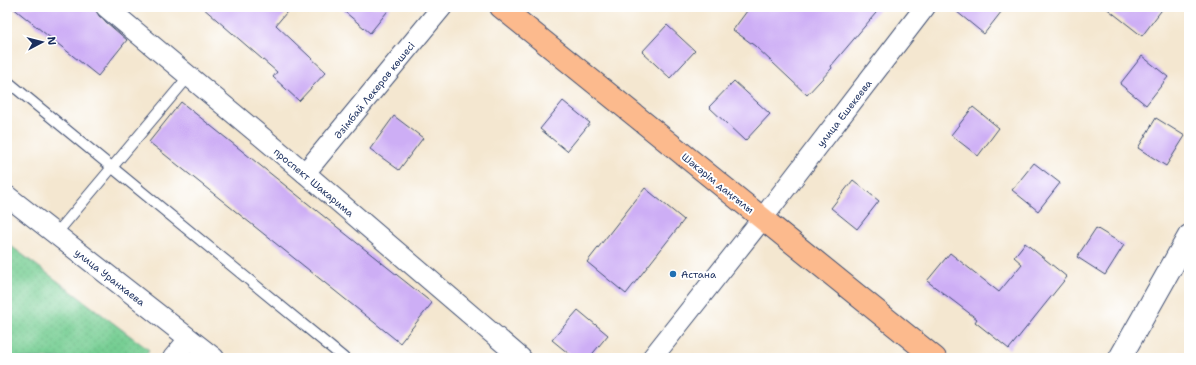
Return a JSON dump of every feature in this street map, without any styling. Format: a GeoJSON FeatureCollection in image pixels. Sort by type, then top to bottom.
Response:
{"type":"FeatureCollection","features":[{"type":"Feature","properties":{"kind":"main road","name":"Шәкәрім даңғылы"},"geometry":{"type":"LineString","coordinates":[[501,7],[936,358]]}},
{"type":"Feature","properties":{"kind":"street","name":"проспект Шакарима"},"geometry":{"type":"LineString","coordinates":[[106,7],[305,173],[521,358]]}},
{"type":"Feature","properties":{"kind":"street","name":"Әзімбай Лекеров көшесі"},"geometry":{"type":"LineString","coordinates":[[305,173],[442,7]]}},
{"type":"Feature","properties":{"kind":"street","name":"улица Ешекеева"},"geometry":{"type":"LineString","coordinates":[[652,358],[762,219],[925,7]]}},
{"type":"Feature","properties":{"kind":"street","name":"улица Уранхаева"},"geometry":{"type":"LineString","coordinates":[[7,196],[214,358]]}},
{"type":"Feature","properties":{"kind":"street"},"geometry":{"type":"LineString","coordinates":[[1120,358],[1189,236]]}},
{"type":"Feature","properties":{"kind":"street"},"geometry":{"type":"LineString","coordinates":[[173,358],[189,339]]}},
{"type":"Feature","properties":{"kind":"lane"},"geometry":{"type":"LineString","coordinates":[[56,234],[189,76]]}},
{"type":"Feature","properties":{"kind":"lane"},"geometry":{"type":"LineString","coordinates":[[7,81],[344,358]]}},
{"type":"Feature","properties":{"kind":"green space"},"geometry":{"type":"Polygon","coordinates":[[[7,243],[149,350],[143,358],[7,358],[7,243]]]}},
{"type":"Feature","properties":{"kind":"building"},"geometry":{"type":"Polygon","coordinates":[[[12,7],[95,7],[99,16],[127,40],[98,76],[12,7]]]}},
{"type":"Feature","properties":{"kind":"building"},"geometry":{"type":"Polygon","coordinates":[[[202,7],[291,7],[276,25],[326,72],[299,101],[273,77],[277,72],[202,7]]]}},
{"type":"Feature","properties":{"kind":"building"},"geometry":{"type":"Polygon","coordinates":[[[339,7],[391,7],[370,33],[339,7]]]}},
{"type":"Feature","properties":{"kind":"building"},"geometry":{"type":"Polygon","coordinates":[[[750,7],[881,7],[831,66],[832,68],[807,95],[755,46],[733,30],[750,7]]]}},
{"type":"Feature","properties":{"kind":"building"},"geometry":{"type":"Polygon","coordinates":[[[951,7],[1005,7],[984,34],[951,7]]]}},
{"type":"Feature","properties":{"kind":"building"},"geometry":{"type":"Polygon","coordinates":[[[1105,7],[1164,7],[1142,36],[1105,7]]]}},
{"type":"Feature","properties":{"kind":"building"},"geometry":{"type":"Polygon","coordinates":[[[667,25],[695,51],[670,78],[642,52],[667,25]]]}},
{"type":"Feature","properties":{"kind":"building"},"geometry":{"type":"Polygon","coordinates":[[[1142,56],[1168,77],[1146,105],[1120,84],[1142,56]]]}},
{"type":"Feature","properties":{"kind":"building"},"geometry":{"type":"Polygon","coordinates":[[[734,81],[770,114],[745,141],[709,107],[734,81]]]}},
{"type":"Feature","properties":{"kind":"building"},"geometry":{"type":"Polygon","coordinates":[[[563,101],[590,123],[567,151],[540,129],[563,101]]]}},
{"type":"Feature","properties":{"kind":"building"},"geometry":{"type":"Polygon","coordinates":[[[181,102],[432,303],[400,343],[149,142],[181,102]]]}},
{"type":"Feature","properties":{"kind":"building"},"geometry":{"type":"Polygon","coordinates":[[[973,107],[999,128],[978,156],[951,135],[973,107]]]}},
{"type":"Feature","properties":{"kind":"building"},"geometry":{"type":"Polygon","coordinates":[[[394,116],[423,138],[399,170],[370,149],[394,116]]]}},
{"type":"Feature","properties":{"kind":"building"},"geometry":{"type":"Polygon","coordinates":[[[1156,118],[1185,136],[1166,166],[1138,148],[1156,118]]]}},
{"type":"Feature","properties":{"kind":"building"},"geometry":{"type":"Polygon","coordinates":[[[1034,163],[1060,183],[1038,211],[1012,190],[1034,163]]]}},
{"type":"Feature","properties":{"kind":"building"},"geometry":{"type":"Polygon","coordinates":[[[853,180],[879,201],[857,229],[831,208],[853,180]]]}},
{"type":"Feature","properties":{"kind":"building"},"geometry":{"type":"Polygon","coordinates":[[[645,188],[684,220],[626,294],[587,262],[645,188]]]}},
{"type":"Feature","properties":{"kind":"building"},"geometry":{"type":"Polygon","coordinates":[[[1096,228],[1124,245],[1105,275],[1077,257],[1096,228]]]}},
{"type":"Feature","properties":{"kind":"building"},"geometry":{"type":"Polygon","coordinates":[[[1025,243],[1067,277],[1009,349],[975,322],[977,319],[927,281],[950,253],[999,292],[1022,264],[1014,257],[1025,243]]]}},
{"type":"Feature","properties":{"kind":"building"},"geometry":{"type":"Polygon","coordinates":[[[578,310],[608,335],[589,358],[574,358],[552,340],[578,310]]]}},
{"type":"Feature","properties":{"kind":"place","name":"Астана"},"geometry":{"type":"Point","coordinates":[673,274]}}]}
